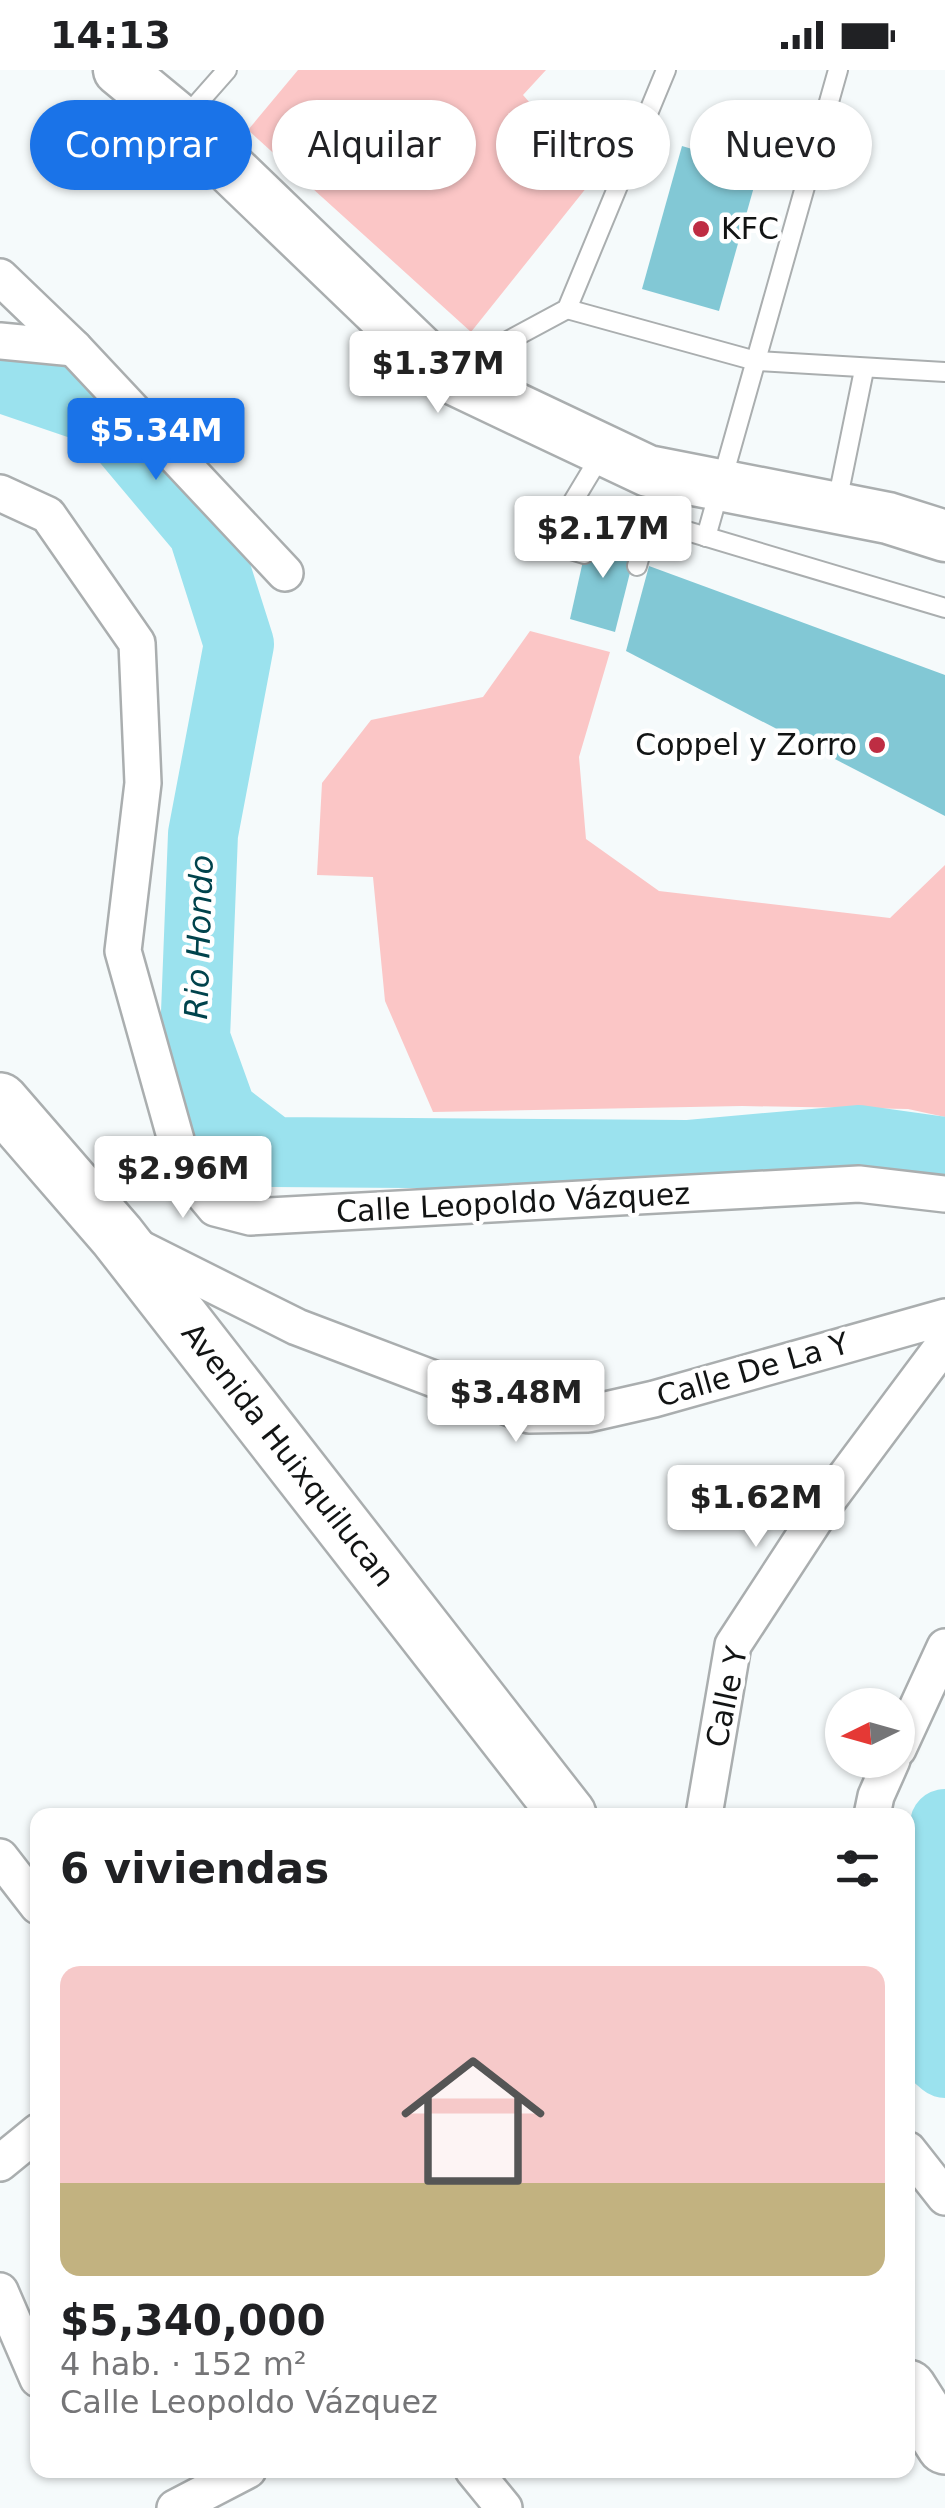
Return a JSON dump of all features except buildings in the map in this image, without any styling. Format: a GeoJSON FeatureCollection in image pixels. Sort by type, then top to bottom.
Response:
{"type":"FeatureCollection","features":[{"type":"Feature","properties":{"kind":"main road"},"geometry":{"type":"LineString","coordinates":[[119,70],[155,100]]}},
{"type":"Feature","properties":{"kind":"main road"},"geometry":{"type":"LineString","coordinates":[[252,189],[445,375],[648,472],[656,497],[718,485],[888,518],[945,536]]}},
{"type":"Feature","properties":{"kind":"main road"},"geometry":{"type":"LineString","coordinates":[[888,518],[945,507]]}},
{"type":"Feature","properties":{"kind":"main road","name":"Avenida Huixquilucan"},"geometry":{"type":"LineString","coordinates":[[0,1101],[117,1236],[563,1808]]}},
{"type":"Feature","properties":{"kind":"main road"},"geometry":{"type":"LineString","coordinates":[[915,2399],[945,2446]]}},
{"type":"Feature","properties":{"kind":"street"},"geometry":{"type":"LineString","coordinates":[[0,277],[74,348],[285,573]]}},
{"type":"Feature","properties":{"kind":"street"},"geometry":{"type":"LineString","coordinates":[[0,341],[74,348]]}},
{"type":"Feature","properties":{"kind":"street","name":"Calle Leopoldo Vázquez"},"geometry":{"type":"LineString","coordinates":[[0,493],[48,514],[137,644],[143,783],[123,951],[186,1172],[215,1208],[250,1216],[860,1184],[945,1194]]}},
{"type":"Feature","properties":{"kind":"street","name":"Calle De La Y"},"geometry":{"type":"LineString","coordinates":[[117,1236],[297,1327],[529,1415],[588,1414],[945,1317]]}},
{"type":"Feature","properties":{"kind":"street","name":"Calle Y"},"geometry":{"type":"LineString","coordinates":[[705,1808],[733,1645],[825,1504],[945,1344]]}},
{"type":"Feature","properties":{"kind":"street"},"geometry":{"type":"LineString","coordinates":[[915,1712],[945,1648]]}},
{"type":"Feature","properties":{"kind":"street"},"geometry":{"type":"LineString","coordinates":[[873,1808],[884,1778]]}},
{"type":"Feature","properties":{"kind":"street"},"geometry":{"type":"LineString","coordinates":[[0,1857],[30,1896]]}},
{"type":"Feature","properties":{"kind":"street"},"geometry":{"type":"LineString","coordinates":[[0,2163],[30,2139]]}},
{"type":"Feature","properties":{"kind":"street"},"geometry":{"type":"LineString","coordinates":[[915,2159],[945,2197]]}},
{"type":"Feature","properties":{"kind":"street"},"geometry":{"type":"LineString","coordinates":[[0,2291],[30,2361]]}},
{"type":"Feature","properties":{"kind":"street"},"geometry":{"type":"LineString","coordinates":[[175,2508],[233,2478]]}},
{"type":"Feature","properties":{"kind":"street"},"geometry":{"type":"LineString","coordinates":[[480,2478],[504,2508]]}},
{"type":"Feature","properties":{"kind":"lane"},"geometry":{"type":"LineString","coordinates":[[201,100],[227,70]]}},
{"type":"Feature","properties":{"kind":"lane"},"geometry":{"type":"LineString","coordinates":[[445,375],[567,309],[666,70]]}},
{"type":"Feature","properties":{"kind":"lane"},"geometry":{"type":"LineString","coordinates":[[706,537],[838,70]]}},
{"type":"Feature","properties":{"kind":"lane"},"geometry":{"type":"LineString","coordinates":[[567,309],[756,361],[945,372]]}},
{"type":"Feature","properties":{"kind":"lane"},"geometry":{"type":"LineString","coordinates":[[836,508],[864,370]]}},
{"type":"Feature","properties":{"kind":"lane"},"geometry":{"type":"LineString","coordinates":[[584,554],[548,543],[603,450]]}},
{"type":"Feature","properties":{"kind":"lane"},"geometry":{"type":"LineString","coordinates":[[637,566],[656,497],[706,537],[945,608]]}},
{"type":"Feature","properties":{"kind":"shaded area"},"geometry":{"type":"Polygon","coordinates":[[[298,70],[546,70],[523,95],[527,100],[496,100],[496,190],[585,190],[471,332],[314,190],[476,190],[476,100],[273,100],[298,70]]]}},
{"type":"Feature","properties":{"kind":"shaded area"},"geometry":{"type":"Polygon","coordinates":[[[272,101],[272,152],[252,134],[252,125],[272,101]]]}},
{"type":"Feature","properties":{"kind":"shaded area"},"geometry":{"type":"Polygon","coordinates":[[[530,631],[610,652],[579,757],[586,839],[659,891],[890,918],[945,865],[945,1117],[908,1109],[742,1106],[433,1112],[385,1001],[373,877],[317,875],[322,783],[371,720],[483,697],[530,631]]]}},
{"type":"Feature","properties":{"kind":"waterway","name":"Rio Hondo"},"geometry":{"type":"LineString","coordinates":[[0,377],[103,412],[203,531],[239,644],[203,834],[195,1038],[222,1113],[273,1152],[687,1155],[858,1140],[945,1152]]}},
{"type":"Feature","properties":{"kind":"waterway","name":"Rio Hondo"},"geometry":{"type":"LineString","coordinates":[[945,1824],[917,1972],[938,2057],[945,2063]]}},
{"type":"Feature","properties":{"kind":"place","name":"KFC"},"geometry":{"type":"Point","coordinates":[701,229]}},
{"type":"Feature","properties":{"kind":"place","name":"Coppel y Zorro"},"geometry":{"type":"Point","coordinates":[877,745]}}]}
